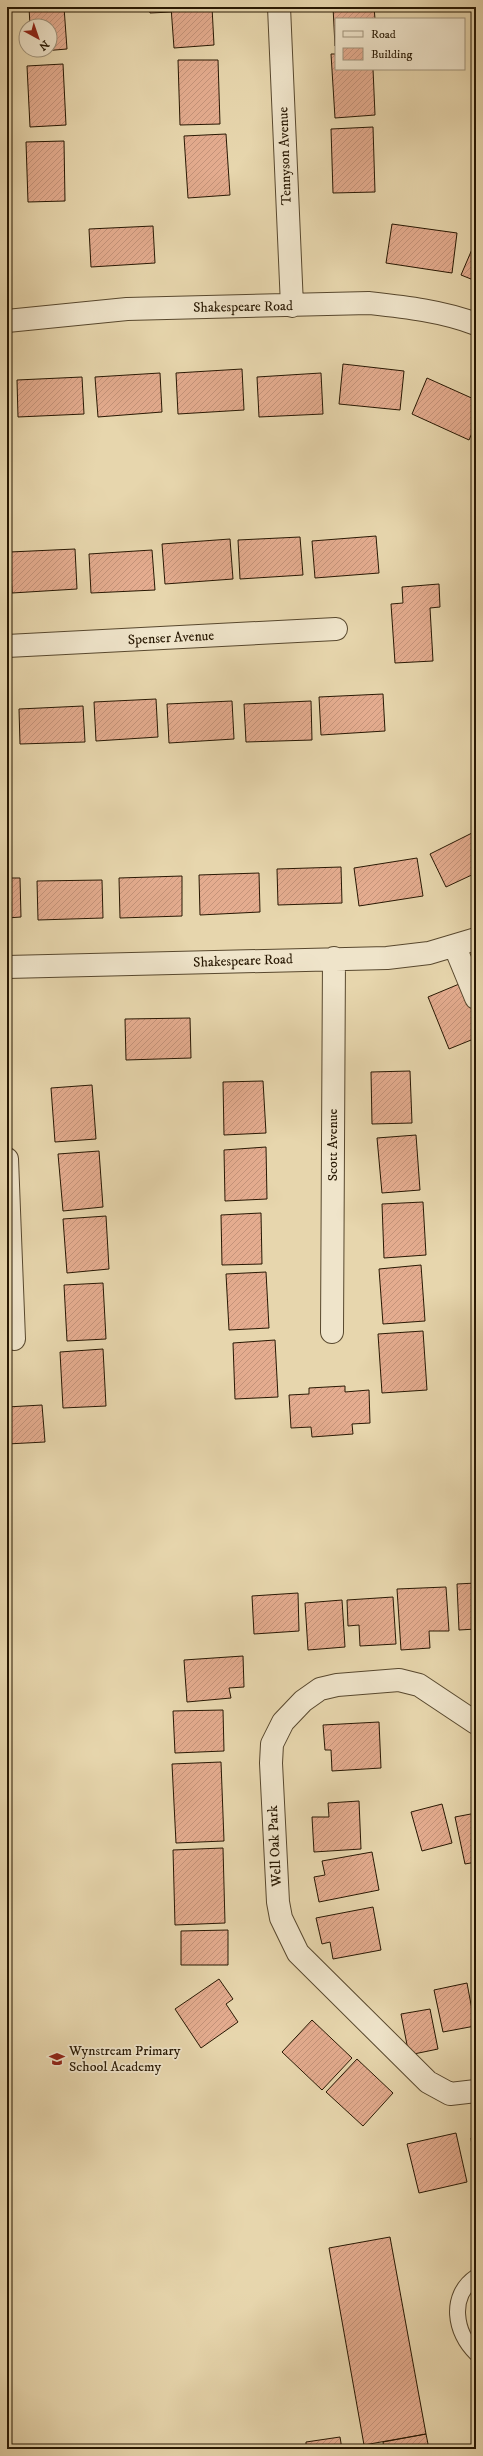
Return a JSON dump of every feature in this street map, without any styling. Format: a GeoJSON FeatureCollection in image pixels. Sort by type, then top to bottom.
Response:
{"type":"FeatureCollection","features":[{"type":"Feature","properties":{"kind":"street","name":"Tennyson Avenue"},"geometry":{"type":"LineString","coordinates":[[279,7],[292,306]]}},
{"type":"Feature","properties":{"kind":"street","name":"Shakespeare Road"},"geometry":{"type":"LineString","coordinates":[[7,321],[127,309],[369,303],[406,307],[458,317],[476,324]]}},
{"type":"Feature","properties":{"kind":"street","name":"Spenser Avenue"},"geometry":{"type":"LineString","coordinates":[[7,646],[336,629]]}},
{"type":"Feature","properties":{"kind":"street","name":"Shakespeare Road"},"geometry":{"type":"LineString","coordinates":[[7,967],[334,958],[387,958],[429,953],[455,947],[476,939]]}},
{"type":"Feature","properties":{"kind":"street"},"geometry":{"type":"LineString","coordinates":[[455,947],[476,998]]}},
{"type":"Feature","properties":{"kind":"street","name":"Scott Avenue"},"geometry":{"type":"LineString","coordinates":[[332,1332],[334,958]]}},
{"type":"Feature","properties":{"kind":"street"},"geometry":{"type":"LineString","coordinates":[[7,1159],[14,1339]]}},
{"type":"Feature","properties":{"kind":"street","name":"Well Oak Park"},"geometry":{"type":"LineString","coordinates":[[476,1723],[419,1685],[399,1680],[337,1685],[320,1690],[303,1701],[283,1722],[272,1744],[271,1763],[278,1902],[281,1918],[298,1953],[428,2082],[450,2094],[476,2091]]}},
{"type":"Feature","properties":{"kind":"lane"},"geometry":{"type":"LineString","coordinates":[[476,2277],[461,2295],[457,2311],[458,2328],[466,2343],[476,2353]]}},
{"type":"Feature","properties":{"kind":"building"},"geometry":{"type":"Polygon","coordinates":[[[29,7],[64,7],[67,49],[58,50],[58,18],[30,18],[29,7]]]}},
{"type":"Feature","properties":{"kind":"building"},"geometry":{"type":"Polygon","coordinates":[[[149,7],[171,7],[171,12],[150,13],[149,7]]]}},
{"type":"Feature","properties":{"kind":"building"},"geometry":{"type":"Polygon","coordinates":[[[171,7],[212,7],[214,45],[174,48],[171,7]]]}},
{"type":"Feature","properties":{"kind":"building"},"geometry":{"type":"Polygon","coordinates":[[[333,7],[374,7],[375,18],[335,18],[335,46],[333,7]]]}},
{"type":"Feature","properties":{"kind":"building"},"geometry":{"type":"Polygon","coordinates":[[[331,54],[335,54],[335,70],[373,70],[375,115],[335,118],[331,54]]]}},
{"type":"Feature","properties":{"kind":"building"},"geometry":{"type":"Polygon","coordinates":[[[178,60],[218,60],[220,124],[180,125],[178,60]]]}},
{"type":"Feature","properties":{"kind":"building"},"geometry":{"type":"Polygon","coordinates":[[[63,64],[66,125],[30,127],[27,66],[63,64]]]}},
{"type":"Feature","properties":{"kind":"building"},"geometry":{"type":"Polygon","coordinates":[[[373,127],[375,192],[333,193],[331,129],[373,127]]]}},
{"type":"Feature","properties":{"kind":"building"},"geometry":{"type":"Polygon","coordinates":[[[226,134],[230,195],[188,198],[184,136],[226,134]]]}},
{"type":"Feature","properties":{"kind":"building"},"geometry":{"type":"Polygon","coordinates":[[[64,141],[65,201],[28,202],[26,142],[64,141]]]}},
{"type":"Feature","properties":{"kind":"building"},"geometry":{"type":"Polygon","coordinates":[[[392,224],[457,233],[452,273],[386,263],[392,224]]]}},
{"type":"Feature","properties":{"kind":"building"},"geometry":{"type":"Polygon","coordinates":[[[153,226],[155,263],[91,267],[89,229],[153,226]]]}},
{"type":"Feature","properties":{"kind":"building"},"geometry":{"type":"Polygon","coordinates":[[[476,240],[476,281],[461,275],[476,240]]]}},
{"type":"Feature","properties":{"kind":"building"},"geometry":{"type":"Polygon","coordinates":[[[343,364],[404,371],[400,410],[339,404],[343,364]]]}},
{"type":"Feature","properties":{"kind":"building"},"geometry":{"type":"Polygon","coordinates":[[[242,369],[244,410],[178,414],[176,373],[242,369]]]}},
{"type":"Feature","properties":{"kind":"building"},"geometry":{"type":"Polygon","coordinates":[[[160,373],[162,412],[98,417],[95,377],[160,373]]]}},
{"type":"Feature","properties":{"kind":"building"},"geometry":{"type":"Polygon","coordinates":[[[321,373],[323,414],[259,417],[257,377],[321,373]]]}},
{"type":"Feature","properties":{"kind":"building"},"geometry":{"type":"Polygon","coordinates":[[[82,377],[84,414],[18,417],[17,380],[82,377]]]}},
{"type":"Feature","properties":{"kind":"building"},"geometry":{"type":"Polygon","coordinates":[[[427,378],[476,400],[476,424],[469,440],[412,414],[427,378]]]}},
{"type":"Feature","properties":{"kind":"building"},"geometry":{"type":"Polygon","coordinates":[[[376,536],[379,573],[315,578],[312,541],[376,536]]]}},
{"type":"Feature","properties":{"kind":"building"},"geometry":{"type":"Polygon","coordinates":[[[300,537],[303,575],[240,579],[238,540],[300,537]]]}},
{"type":"Feature","properties":{"kind":"building"},"geometry":{"type":"Polygon","coordinates":[[[230,539],[233,579],[165,584],[162,544],[230,539]]]}},
{"type":"Feature","properties":{"kind":"building"},"geometry":{"type":"Polygon","coordinates":[[[75,549],[77,589],[12,593],[10,552],[75,549]]]}},
{"type":"Feature","properties":{"kind":"building"},"geometry":{"type":"Polygon","coordinates":[[[152,550],[155,590],[91,593],[89,554],[152,550]]]}},
{"type":"Feature","properties":{"kind":"building"},"geometry":{"type":"Polygon","coordinates":[[[439,584],[440,607],[430,608],[433,661],[395,663],[391,604],[403,603],[402,587],[439,584]]]}},
{"type":"Feature","properties":{"kind":"building"},"geometry":{"type":"Polygon","coordinates":[[[383,694],[385,731],[321,735],[319,697],[383,694]]]}},
{"type":"Feature","properties":{"kind":"building"},"geometry":{"type":"Polygon","coordinates":[[[156,699],[158,737],[96,741],[94,702],[156,699]]]}},
{"type":"Feature","properties":{"kind":"building"},"geometry":{"type":"Polygon","coordinates":[[[232,701],[234,739],[169,743],[167,704],[232,701]]]}},
{"type":"Feature","properties":{"kind":"building"},"geometry":{"type":"Polygon","coordinates":[[[311,701],[312,740],[246,742],[244,704],[311,701]]]}},
{"type":"Feature","properties":{"kind":"building"},"geometry":{"type":"Polygon","coordinates":[[[83,706],[85,742],[20,744],[19,709],[83,706]]]}},
{"type":"Feature","properties":{"kind":"building"},"geometry":{"type":"Polygon","coordinates":[[[7,716],[8,751],[7,751],[7,716]]]}},
{"type":"Feature","properties":{"kind":"building"},"geometry":{"type":"Polygon","coordinates":[[[476,831],[476,873],[446,887],[430,854],[476,831]]]}},
{"type":"Feature","properties":{"kind":"building"},"geometry":{"type":"Polygon","coordinates":[[[417,858],[423,896],[359,906],[354,868],[417,858]]]}},
{"type":"Feature","properties":{"kind":"building"},"geometry":{"type":"Polygon","coordinates":[[[341,867],[342,903],[278,905],[277,869],[341,867]]]}},
{"type":"Feature","properties":{"kind":"building"},"geometry":{"type":"Polygon","coordinates":[[[259,873],[260,912],[200,915],[199,875],[259,873]]]}},
{"type":"Feature","properties":{"kind":"building"},"geometry":{"type":"Polygon","coordinates":[[[182,876],[182,916],[120,918],[119,878],[182,876]]]}},
{"type":"Feature","properties":{"kind":"building"},"geometry":{"type":"Polygon","coordinates":[[[7,878],[20,878],[21,917],[7,918],[7,878]]]}},
{"type":"Feature","properties":{"kind":"building"},"geometry":{"type":"Polygon","coordinates":[[[102,880],[103,918],[38,920],[37,881],[102,880]]]}},
{"type":"Feature","properties":{"kind":"building"},"geometry":{"type":"Polygon","coordinates":[[[464,982],[476,1012],[476,1038],[449,1049],[428,997],[464,982]]]}},
{"type":"Feature","properties":{"kind":"building"},"geometry":{"type":"Polygon","coordinates":[[[190,1018],[191,1058],[126,1060],[125,1019],[190,1018]]]}},
{"type":"Feature","properties":{"kind":"building"},"geometry":{"type":"Polygon","coordinates":[[[410,1071],[412,1123],[372,1124],[371,1072],[410,1071]]]}},
{"type":"Feature","properties":{"kind":"building"},"geometry":{"type":"Polygon","coordinates":[[[263,1081],[266,1133],[224,1135],[223,1082],[263,1081]]]}},
{"type":"Feature","properties":{"kind":"building"},"geometry":{"type":"Polygon","coordinates":[[[92,1085],[96,1139],[55,1142],[51,1088],[92,1085]]]}},
{"type":"Feature","properties":{"kind":"building"},"geometry":{"type":"Polygon","coordinates":[[[416,1135],[420,1190],[382,1193],[377,1138],[416,1135]]]}},
{"type":"Feature","properties":{"kind":"building"},"geometry":{"type":"Polygon","coordinates":[[[266,1147],[267,1199],[225,1201],[224,1150],[266,1147]]]}},
{"type":"Feature","properties":{"kind":"building"},"geometry":{"type":"Polygon","coordinates":[[[99,1151],[103,1207],[63,1211],[58,1154],[99,1151]]]}},
{"type":"Feature","properties":{"kind":"building"},"geometry":{"type":"Polygon","coordinates":[[[423,1202],[426,1255],[384,1258],[382,1204],[423,1202]]]}},
{"type":"Feature","properties":{"kind":"building"},"geometry":{"type":"Polygon","coordinates":[[[261,1213],[262,1264],[222,1265],[221,1215],[261,1213]]]}},
{"type":"Feature","properties":{"kind":"building"},"geometry":{"type":"Polygon","coordinates":[[[106,1216],[109,1269],[67,1273],[63,1219],[106,1216]]]}},
{"type":"Feature","properties":{"kind":"building"},"geometry":{"type":"Polygon","coordinates":[[[421,1265],[425,1321],[383,1324],[379,1269],[421,1265]]]}},
{"type":"Feature","properties":{"kind":"building"},"geometry":{"type":"Polygon","coordinates":[[[266,1272],[269,1328],[229,1330],[226,1274],[266,1272]]]}},
{"type":"Feature","properties":{"kind":"building"},"geometry":{"type":"Polygon","coordinates":[[[103,1283],[106,1339],[67,1341],[64,1285],[103,1283]]]}},
{"type":"Feature","properties":{"kind":"building"},"geometry":{"type":"Polygon","coordinates":[[[423,1331],[427,1390],[382,1393],[378,1334],[423,1331]]]}},
{"type":"Feature","properties":{"kind":"building"},"geometry":{"type":"Polygon","coordinates":[[[275,1340],[278,1397],[235,1399],[233,1343],[275,1340]]]}},
{"type":"Feature","properties":{"kind":"building"},"geometry":{"type":"Polygon","coordinates":[[[103,1349],[106,1406],[63,1408],[60,1352],[103,1349]]]}},
{"type":"Feature","properties":{"kind":"building"},"geometry":{"type":"Polygon","coordinates":[[[345,1386],[345,1392],[369,1390],[370,1423],[352,1424],[353,1434],[312,1437],[311,1427],[291,1428],[289,1395],[309,1394],[309,1388],[345,1386]]]}},
{"type":"Feature","properties":{"kind":"building"},"geometry":{"type":"Polygon","coordinates":[[[42,1405],[45,1442],[7,1444],[7,1407],[42,1405]]]}},
{"type":"Feature","properties":{"kind":"building"},"geometry":{"type":"Polygon","coordinates":[[[476,1583],[476,1629],[459,1630],[457,1584],[476,1583]]]}},
{"type":"Feature","properties":{"kind":"building"},"geometry":{"type":"Polygon","coordinates":[[[446,1587],[449,1631],[429,1631],[430,1648],[401,1650],[397,1589],[446,1587]]]}},
{"type":"Feature","properties":{"kind":"building"},"geometry":{"type":"Polygon","coordinates":[[[298,1593],[299,1631],[254,1634],[252,1596],[298,1593]]]}},
{"type":"Feature","properties":{"kind":"building"},"geometry":{"type":"Polygon","coordinates":[[[393,1597],[396,1644],[360,1646],[359,1625],[348,1626],[347,1600],[393,1597]]]}},
{"type":"Feature","properties":{"kind":"building"},"geometry":{"type":"Polygon","coordinates":[[[342,1600],[345,1647],[308,1650],[305,1603],[342,1600]]]}},
{"type":"Feature","properties":{"kind":"building"},"geometry":{"type":"Polygon","coordinates":[[[243,1656],[244,1687],[229,1688],[231,1698],[187,1702],[184,1660],[243,1656]]]}},
{"type":"Feature","properties":{"kind":"building"},"geometry":{"type":"Polygon","coordinates":[[[223,1710],[224,1751],[175,1753],[173,1711],[223,1710]]]}},
{"type":"Feature","properties":{"kind":"building"},"geometry":{"type":"Polygon","coordinates":[[[379,1722],[381,1768],[332,1771],[331,1750],[325,1750],[323,1725],[379,1722]]]}},
{"type":"Feature","properties":{"kind":"building"},"geometry":{"type":"Polygon","coordinates":[[[221,1762],[224,1841],[176,1843],[172,1764],[221,1762]]]}},
{"type":"Feature","properties":{"kind":"building"},"geometry":{"type":"Polygon","coordinates":[[[359,1801],[361,1849],[314,1852],[312,1817],[329,1817],[328,1803],[359,1801]]]}},
{"type":"Feature","properties":{"kind":"building"},"geometry":{"type":"Polygon","coordinates":[[[442,1804],[452,1843],[422,1851],[411,1812],[442,1804]]]}},
{"type":"Feature","properties":{"kind":"building"},"geometry":{"type":"Polygon","coordinates":[[[476,1813],[476,1862],[465,1864],[455,1817],[476,1813]]]}},
{"type":"Feature","properties":{"kind":"building"},"geometry":{"type":"Polygon","coordinates":[[[223,1848],[225,1923],[175,1925],[173,1850],[223,1848]]]}},
{"type":"Feature","properties":{"kind":"building"},"geometry":{"type":"Polygon","coordinates":[[[372,1852],[379,1890],[319,1902],[314,1877],[325,1875],[322,1861],[372,1852]]]}},
{"type":"Feature","properties":{"kind":"building"},"geometry":{"type":"Polygon","coordinates":[[[373,1907],[381,1950],[333,1959],[330,1942],[322,1944],[316,1918],[373,1907]]]}},
{"type":"Feature","properties":{"kind":"building"},"geometry":{"type":"Polygon","coordinates":[[[228,1930],[228,1965],[181,1965],[181,1931],[228,1930]]]}},
{"type":"Feature","properties":{"kind":"building"},"geometry":{"type":"Polygon","coordinates":[[[219,1979],[233,1999],[226,2004],[238,2022],[201,2048],[175,2009],[219,1979]]]}},
{"type":"Feature","properties":{"kind":"building"},"geometry":{"type":"Polygon","coordinates":[[[467,1983],[475,2026],[443,2032],[434,1990],[467,1983]]]}},
{"type":"Feature","properties":{"kind":"building"},"geometry":{"type":"Polygon","coordinates":[[[430,2009],[438,2049],[409,2055],[401,2014],[430,2009]]]}},
{"type":"Feature","properties":{"kind":"building"},"geometry":{"type":"Polygon","coordinates":[[[312,2020],[352,2058],[322,2090],[282,2052],[312,2020]]]}},
{"type":"Feature","properties":{"kind":"building"},"geometry":{"type":"Polygon","coordinates":[[[357,2059],[393,2093],[363,2126],[326,2092],[357,2059]]]}},
{"type":"Feature","properties":{"kind":"building"},"geometry":{"type":"Polygon","coordinates":[[[456,2133],[467,2182],[419,2193],[407,2144],[456,2133]]]}},
{"type":"Feature","properties":{"kind":"building"},"geometry":{"type":"Polygon","coordinates":[[[476,2137],[476,2178],[471,2138],[476,2137]]]}},
{"type":"Feature","properties":{"kind":"building"},"geometry":{"type":"Polygon","coordinates":[[[390,2237],[426,2434],[364,2445],[329,2248],[390,2237]]]}},
{"type":"Feature","properties":{"kind":"building"},"geometry":{"type":"Polygon","coordinates":[[[426,2434],[429,2449],[384,2449],[383,2442],[426,2434]]]}},
{"type":"Feature","properties":{"kind":"building"},"geometry":{"type":"Polygon","coordinates":[[[340,2437],[342,2449],[306,2449],[306,2442],[340,2437]]]}},
{"type":"Feature","properties":{"kind":"place","name":"Wynstream Primary School Academy"},"geometry":{"type":"Point","coordinates":[57,2059]}}]}
